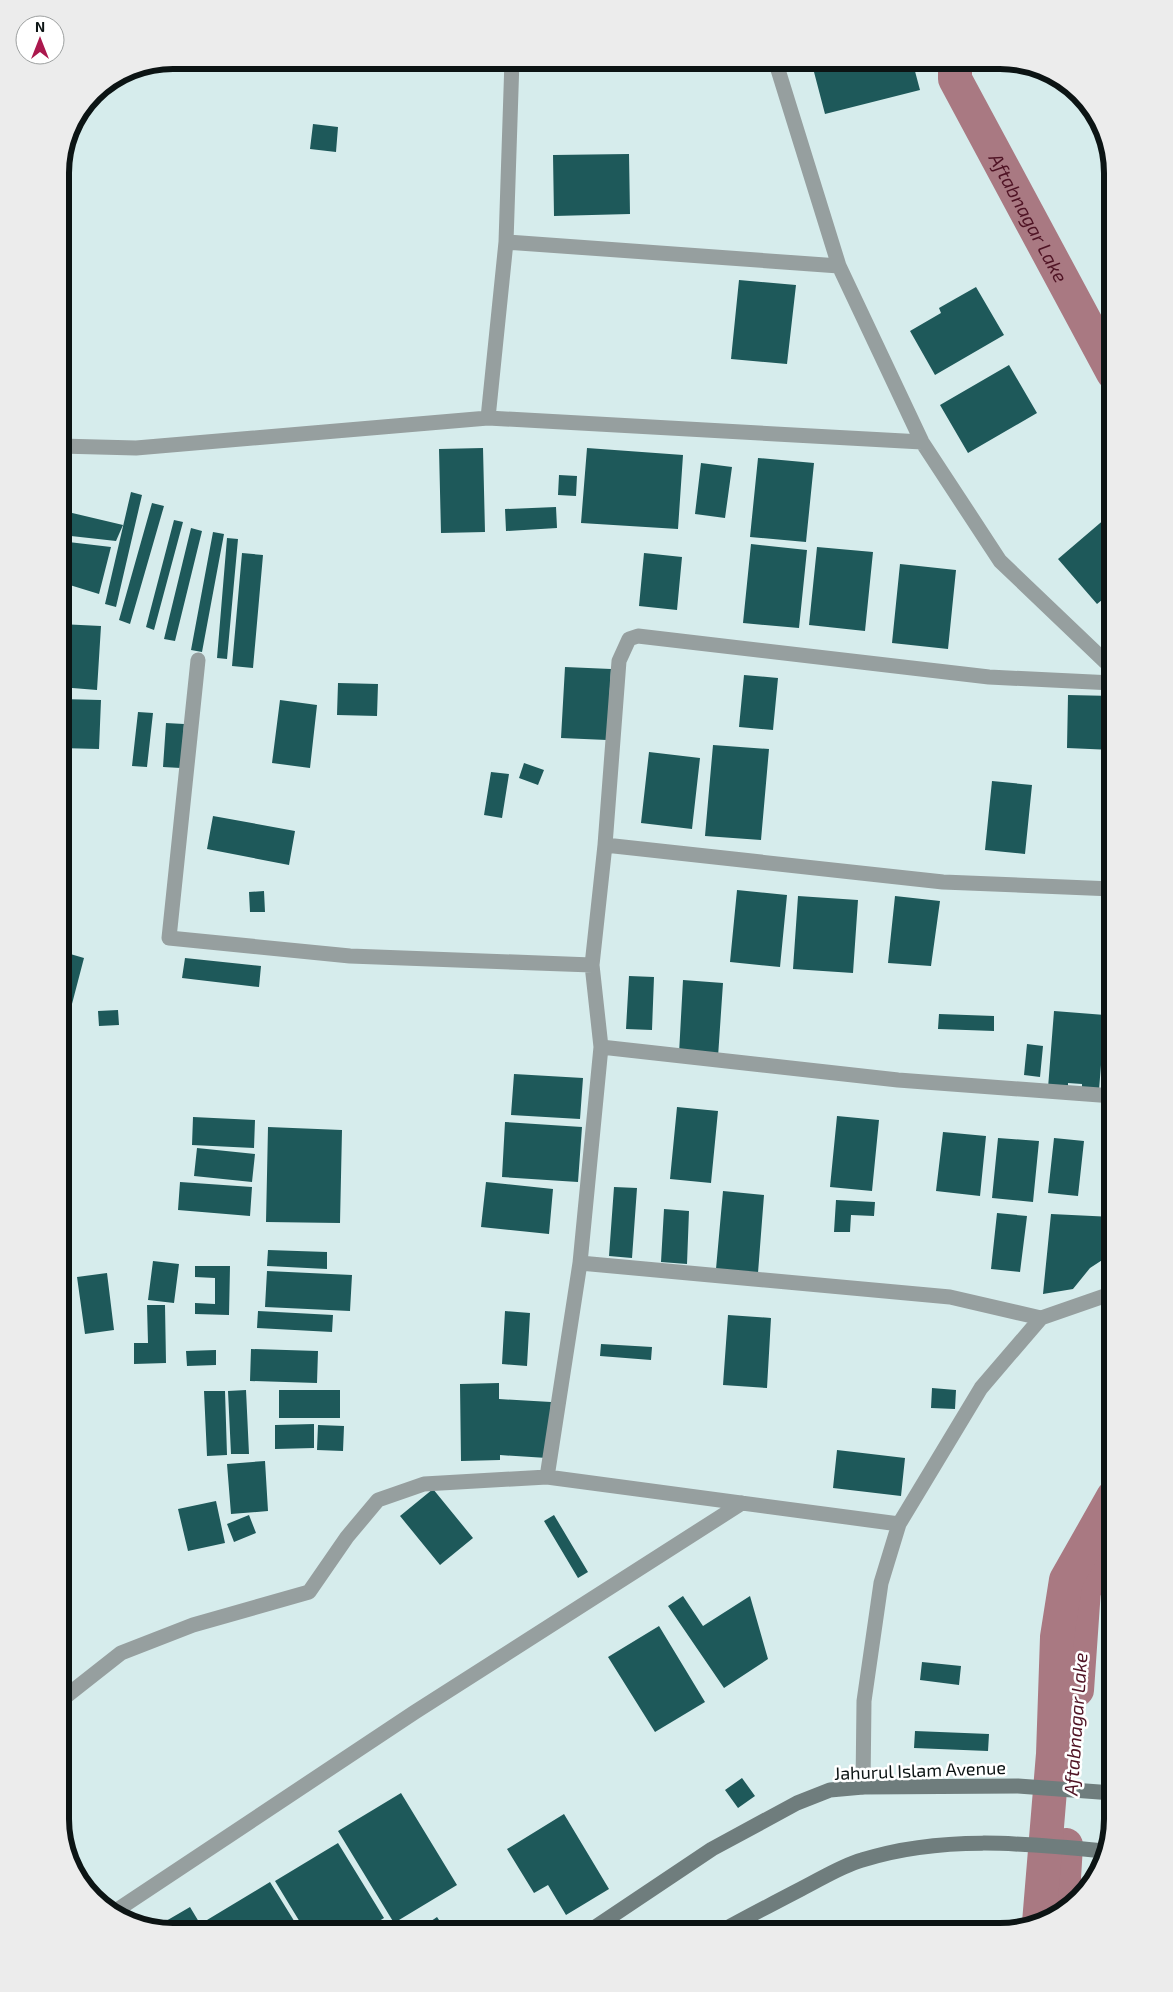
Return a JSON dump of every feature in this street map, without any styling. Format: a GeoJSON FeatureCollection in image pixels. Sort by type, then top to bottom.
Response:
{"type":"FeatureCollection","features":[{"type":"Feature","properties":{"kind":"street"},"geometry":{"type":"LineString","coordinates":[[488,418],[506,242],[512,69]]}},
{"type":"Feature","properties":{"kind":"street"},"geometry":{"type":"LineString","coordinates":[[778,69],[839,266],[922,442],[1000,561],[1104,660]]}},
{"type":"Feature","properties":{"kind":"street"},"geometry":{"type":"LineString","coordinates":[[506,242],[839,266]]}},
{"type":"Feature","properties":{"kind":"street"},"geometry":{"type":"LineString","coordinates":[[69,446],[136,448],[488,418],[922,442]]}},
{"type":"Feature","properties":{"kind":"street"},"geometry":{"type":"LineString","coordinates":[[547,1477],[580,1263],[601,1047],[592,964],[606,845],[619,661],[629,639],[638,636],[988,677],[1104,683]]}},
{"type":"Feature","properties":{"kind":"street"},"geometry":{"type":"LineString","coordinates":[[198,660],[169,938],[350,956],[592,964]]}},
{"type":"Feature","properties":{"kind":"street"},"geometry":{"type":"LineString","coordinates":[[606,845],[944,882],[1104,889]]}},
{"type":"Feature","properties":{"kind":"street"},"geometry":{"type":"LineString","coordinates":[[601,1047],[898,1080],[1104,1095]]}},
{"type":"Feature","properties":{"kind":"street"},"geometry":{"type":"LineString","coordinates":[[580,1263],[950,1297],[1041,1318]]}},
{"type":"Feature","properties":{"kind":"street"},"geometry":{"type":"LineString","coordinates":[[863,1787],[864,1701],[881,1584],[899,1524],[981,1388],[1041,1318],[1104,1296]]}},
{"type":"Feature","properties":{"kind":"street"},"geometry":{"type":"LineString","coordinates":[[69,1694],[121,1653],[193,1625],[309,1592],[347,1537],[378,1500],[424,1484],[547,1477],[899,1524]]}},
{"type":"Feature","properties":{"kind":"street"},"geometry":{"type":"LineString","coordinates":[[119,1908],[415,1712],[742,1503]]}},
{"type":"Feature","properties":{"kind":"street","name":"Jahurul Islam Avenue"},"geometry":{"type":"LineString","coordinates":[[601,1923],[712,1849],[797,1803],[830,1790],[863,1787],[1018,1786],[1104,1792]]}},
{"type":"Feature","properties":{"kind":"street"},"geometry":{"type":"LineString","coordinates":[[738,1923],[840,1868],[862,1860],[936,1844],[1023,1843],[1100,1851]]}},
{"type":"Feature","properties":{"kind":"building"},"geometry":{"type":"Polygon","coordinates":[[[825,69],[914,69],[920,90],[825,114],[814,72],[825,69]]]}},
{"type":"Feature","properties":{"kind":"building"},"geometry":{"type":"Polygon","coordinates":[[[313,124],[338,127],[336,152],[310,149],[313,124]]]}},
{"type":"Feature","properties":{"kind":"building"},"geometry":{"type":"Polygon","coordinates":[[[629,154],[630,214],[554,216],[553,155],[629,154]]]}},
{"type":"Feature","properties":{"kind":"building"},"geometry":{"type":"Polygon","coordinates":[[[739,280],[796,285],[787,364],[731,359],[739,280]]]}},
{"type":"Feature","properties":{"kind":"building"},"geometry":{"type":"Polygon","coordinates":[[[976,287],[1004,335],[935,375],[910,331],[941,313],[939,308],[976,287]]]}},
{"type":"Feature","properties":{"kind":"building"},"geometry":{"type":"Polygon","coordinates":[[[1009,365],[1037,413],[968,453],[940,405],[1009,365]]]}},
{"type":"Feature","properties":{"kind":"building"},"geometry":{"type":"Polygon","coordinates":[[[483,448],[485,532],[441,533],[439,449],[483,448]]]}},
{"type":"Feature","properties":{"kind":"building"},"geometry":{"type":"Polygon","coordinates":[[[587,448],[683,455],[678,529],[581,523],[587,448]]]}},
{"type":"Feature","properties":{"kind":"building"},"geometry":{"type":"Polygon","coordinates":[[[758,458],[814,463],[806,542],[750,537],[758,458]]]}},
{"type":"Feature","properties":{"kind":"building"},"geometry":{"type":"Polygon","coordinates":[[[701,463],[732,467],[725,518],[695,514],[701,463]]]}},
{"type":"Feature","properties":{"kind":"building"},"geometry":{"type":"Polygon","coordinates":[[[559,475],[577,476],[576,496],[558,495],[559,475]]]}},
{"type":"Feature","properties":{"kind":"building"},"geometry":{"type":"Polygon","coordinates":[[[131,492],[142,495],[116,607],[105,604],[131,492]]]}},
{"type":"Feature","properties":{"kind":"building"},"geometry":{"type":"Polygon","coordinates":[[[152,503],[164,506],[130,624],[119,620],[152,503]]]}},
{"type":"Feature","properties":{"kind":"building"},"geometry":{"type":"Polygon","coordinates":[[[556,507],[557,528],[506,531],[505,509],[556,507]]]}},
{"type":"Feature","properties":{"kind":"building"},"geometry":{"type":"Polygon","coordinates":[[[69,512],[123,525],[116,541],[69,536],[69,512]]]}},
{"type":"Feature","properties":{"kind":"building"},"geometry":{"type":"Polygon","coordinates":[[[174,520],[183,522],[154,630],[146,627],[174,520]]]}},
{"type":"Feature","properties":{"kind":"building"},"geometry":{"type":"Polygon","coordinates":[[[1104,520],[1104,598],[1097,604],[1058,559],[1104,520]]]}},
{"type":"Feature","properties":{"kind":"building"},"geometry":{"type":"Polygon","coordinates":[[[191,528],[202,531],[175,641],[164,639],[191,528]]]}},
{"type":"Feature","properties":{"kind":"building"},"geometry":{"type":"Polygon","coordinates":[[[213,532],[224,534],[202,652],[191,650],[213,532]]]}},
{"type":"Feature","properties":{"kind":"building"},"geometry":{"type":"Polygon","coordinates":[[[227,538],[238,539],[227,659],[217,658],[227,538]]]}},
{"type":"Feature","properties":{"kind":"building"},"geometry":{"type":"Polygon","coordinates":[[[69,542],[111,547],[99,594],[69,585],[69,542]]]}},
{"type":"Feature","properties":{"kind":"building"},"geometry":{"type":"Polygon","coordinates":[[[751,544],[807,550],[799,628],[743,623],[751,544]]]}},
{"type":"Feature","properties":{"kind":"building"},"geometry":{"type":"Polygon","coordinates":[[[817,547],[873,552],[865,631],[809,625],[817,547]]]}},
{"type":"Feature","properties":{"kind":"building"},"geometry":{"type":"Polygon","coordinates":[[[242,553],[263,555],[253,668],[232,666],[242,553]]]}},
{"type":"Feature","properties":{"kind":"building"},"geometry":{"type":"Polygon","coordinates":[[[644,553],[682,557],[677,610],[639,606],[644,553]]]}},
{"type":"Feature","properties":{"kind":"building"},"geometry":{"type":"Polygon","coordinates":[[[900,564],[956,570],[948,649],[892,643],[900,564]]]}},
{"type":"Feature","properties":{"kind":"building"},"geometry":{"type":"Polygon","coordinates":[[[69,624],[101,626],[97,690],[69,688],[69,624]]]}},
{"type":"Feature","properties":{"kind":"building"},"geometry":{"type":"Polygon","coordinates":[[[565,667],[611,669],[607,740],[561,738],[565,667]]]}},
{"type":"Feature","properties":{"kind":"building"},"geometry":{"type":"Polygon","coordinates":[[[744,675],[778,678],[773,730],[739,727],[744,675]]]}},
{"type":"Feature","properties":{"kind":"building"},"geometry":{"type":"Polygon","coordinates":[[[338,683],[378,684],[377,716],[337,715],[338,683]]]}},
{"type":"Feature","properties":{"kind":"building"},"geometry":{"type":"Polygon","coordinates":[[[1068,695],[1104,696],[1104,750],[1067,748],[1068,695]]]}},
{"type":"Feature","properties":{"kind":"building"},"geometry":{"type":"Polygon","coordinates":[[[69,699],[101,700],[99,749],[69,748],[69,699]]]}},
{"type":"Feature","properties":{"kind":"building"},"geometry":{"type":"Polygon","coordinates":[[[280,700],[317,705],[310,768],[272,763],[280,700]]]}},
{"type":"Feature","properties":{"kind":"building"},"geometry":{"type":"Polygon","coordinates":[[[138,712],[153,713],[147,767],[132,766],[138,712]]]}},
{"type":"Feature","properties":{"kind":"building"},"geometry":{"type":"Polygon","coordinates":[[[166,723],[184,724],[181,768],[163,767],[166,723]]]}},
{"type":"Feature","properties":{"kind":"building"},"geometry":{"type":"Polygon","coordinates":[[[713,745],[769,749],[761,840],[705,836],[713,745]]]}},
{"type":"Feature","properties":{"kind":"building"},"geometry":{"type":"Polygon","coordinates":[[[649,752],[700,758],[692,829],[641,823],[649,752]]]}},
{"type":"Feature","properties":{"kind":"building"},"geometry":{"type":"Polygon","coordinates":[[[524,763],[544,770],[538,785],[519,778],[524,763]]]}},
{"type":"Feature","properties":{"kind":"building"},"geometry":{"type":"Polygon","coordinates":[[[491,772],[509,774],[502,818],[484,815],[491,772]]]}},
{"type":"Feature","properties":{"kind":"building"},"geometry":{"type":"Polygon","coordinates":[[[992,781],[1032,785],[1025,854],[985,850],[992,781]]]}},
{"type":"Feature","properties":{"kind":"building"},"geometry":{"type":"Polygon","coordinates":[[[213,816],[295,831],[289,865],[207,849],[213,816]]]}},
{"type":"Feature","properties":{"kind":"building"},"geometry":{"type":"Polygon","coordinates":[[[737,890],[787,895],[780,967],[730,962],[737,890]]]}},
{"type":"Feature","properties":{"kind":"building"},"geometry":{"type":"Polygon","coordinates":[[[264,891],[265,912],[250,912],[249,892],[264,891]]]}},
{"type":"Feature","properties":{"kind":"building"},"geometry":{"type":"Polygon","coordinates":[[[798,896],[858,900],[853,973],[793,969],[798,896]]]}},
{"type":"Feature","properties":{"kind":"building"},"geometry":{"type":"Polygon","coordinates":[[[895,896],[940,901],[931,966],[888,963],[895,896]]]}},
{"type":"Feature","properties":{"kind":"building"},"geometry":{"type":"Polygon","coordinates":[[[69,954],[84,958],[69,1015],[69,954]]]}},
{"type":"Feature","properties":{"kind":"building"},"geometry":{"type":"Polygon","coordinates":[[[185,958],[261,966],[259,987],[182,978],[185,958]]]}},
{"type":"Feature","properties":{"kind":"building"},"geometry":{"type":"Polygon","coordinates":[[[629,976],[654,977],[652,1030],[626,1029],[629,976]]]}},
{"type":"Feature","properties":{"kind":"building"},"geometry":{"type":"Polygon","coordinates":[[[683,980],[723,983],[718,1057],[679,1054],[683,980]]]}},
{"type":"Feature","properties":{"kind":"building"},"geometry":{"type":"Polygon","coordinates":[[[118,1010],[119,1025],[99,1026],[98,1011],[118,1010]]]}},
{"type":"Feature","properties":{"kind":"building"},"geometry":{"type":"Polygon","coordinates":[[[1054,1011],[1104,1015],[1099,1090],[1082,1089],[1082,1084],[1068,1083],[1068,1089],[1048,1088],[1054,1011]]]}},
{"type":"Feature","properties":{"kind":"building"},"geometry":{"type":"Polygon","coordinates":[[[939,1014],[994,1016],[994,1031],[938,1029],[939,1014]]]}},
{"type":"Feature","properties":{"kind":"building"},"geometry":{"type":"Polygon","coordinates":[[[1027,1044],[1043,1046],[1040,1077],[1024,1075],[1027,1044]]]}},
{"type":"Feature","properties":{"kind":"building"},"geometry":{"type":"Polygon","coordinates":[[[514,1074],[583,1078],[580,1119],[511,1115],[514,1074]]]}},
{"type":"Feature","properties":{"kind":"building"},"geometry":{"type":"Polygon","coordinates":[[[677,1107],[718,1111],[711,1183],[670,1179],[677,1107]]]}},
{"type":"Feature","properties":{"kind":"building"},"geometry":{"type":"Polygon","coordinates":[[[837,1116],[879,1120],[872,1191],[830,1187],[837,1116]]]}},
{"type":"Feature","properties":{"kind":"building"},"geometry":{"type":"Polygon","coordinates":[[[193,1117],[255,1120],[254,1148],[192,1145],[193,1117]]]}},
{"type":"Feature","properties":{"kind":"building"},"geometry":{"type":"Polygon","coordinates":[[[505,1122],[582,1127],[578,1182],[502,1177],[505,1122]]]}},
{"type":"Feature","properties":{"kind":"building"},"geometry":{"type":"Polygon","coordinates":[[[268,1127],[342,1130],[340,1223],[266,1222],[268,1127]]]}},
{"type":"Feature","properties":{"kind":"building"},"geometry":{"type":"Polygon","coordinates":[[[943,1132],[986,1136],[980,1196],[936,1191],[943,1132]]]}},
{"type":"Feature","properties":{"kind":"building"},"geometry":{"type":"Polygon","coordinates":[[[998,1138],[1039,1141],[1033,1202],[992,1198],[998,1138]]]}},
{"type":"Feature","properties":{"kind":"building"},"geometry":{"type":"Polygon","coordinates":[[[1054,1138],[1084,1141],[1078,1196],[1048,1193],[1054,1138]]]}},
{"type":"Feature","properties":{"kind":"building"},"geometry":{"type":"Polygon","coordinates":[[[197,1148],[255,1154],[252,1182],[194,1176],[197,1148]]]}},
{"type":"Feature","properties":{"kind":"building"},"geometry":{"type":"Polygon","coordinates":[[[180,1182],[252,1187],[250,1216],[178,1210],[180,1182]]]}},
{"type":"Feature","properties":{"kind":"building"},"geometry":{"type":"Polygon","coordinates":[[[486,1182],[553,1189],[549,1234],[481,1227],[486,1182]]]}},
{"type":"Feature","properties":{"kind":"building"},"geometry":{"type":"Polygon","coordinates":[[[614,1187],[637,1188],[632,1258],[609,1256],[614,1187]]]}},
{"type":"Feature","properties":{"kind":"building"},"geometry":{"type":"Polygon","coordinates":[[[723,1191],[764,1195],[758,1273],[716,1269],[723,1191]]]}},
{"type":"Feature","properties":{"kind":"building"},"geometry":{"type":"Polygon","coordinates":[[[836,1200],[875,1202],[874,1216],[851,1215],[850,1232],[834,1232],[836,1200]]]}},
{"type":"Feature","properties":{"kind":"building"},"geometry":{"type":"Polygon","coordinates":[[[664,1209],[689,1211],[687,1264],[661,1262],[664,1209]]]}},
{"type":"Feature","properties":{"kind":"building"},"geometry":{"type":"Polygon","coordinates":[[[997,1213],[1027,1216],[1020,1272],[991,1269],[997,1213]]]}},
{"type":"Feature","properties":{"kind":"building"},"geometry":{"type":"Polygon","coordinates":[[[1051,1214],[1104,1217],[1104,1259],[1090,1268],[1073,1289],[1043,1294],[1051,1214]]]}},
{"type":"Feature","properties":{"kind":"building"},"geometry":{"type":"Polygon","coordinates":[[[268,1250],[327,1252],[327,1269],[267,1266],[268,1250]]]}},
{"type":"Feature","properties":{"kind":"building"},"geometry":{"type":"Polygon","coordinates":[[[153,1261],[179,1264],[174,1303],[148,1300],[153,1261]]]}},
{"type":"Feature","properties":{"kind":"building"},"geometry":{"type":"Polygon","coordinates":[[[195,1266],[230,1266],[229,1315],[195,1314],[195,1303],[215,1304],[215,1278],[195,1277],[195,1266]]]}},
{"type":"Feature","properties":{"kind":"building"},"geometry":{"type":"Polygon","coordinates":[[[267,1271],[352,1275],[350,1311],[265,1307],[267,1271]]]}},
{"type":"Feature","properties":{"kind":"building"},"geometry":{"type":"Polygon","coordinates":[[[107,1273],[114,1330],[85,1334],[77,1277],[107,1273]]]}},
{"type":"Feature","properties":{"kind":"building"},"geometry":{"type":"Polygon","coordinates":[[[147,1305],[165,1305],[166,1363],[134,1364],[134,1343],[148,1343],[147,1305]]]}},
{"type":"Feature","properties":{"kind":"building"},"geometry":{"type":"Polygon","coordinates":[[[258,1311],[333,1315],[332,1332],[257,1328],[258,1311]]]}},
{"type":"Feature","properties":{"kind":"building"},"geometry":{"type":"Polygon","coordinates":[[[505,1311],[530,1313],[527,1366],[502,1364],[505,1311]]]}},
{"type":"Feature","properties":{"kind":"building"},"geometry":{"type":"Polygon","coordinates":[[[728,1315],[771,1318],[767,1388],[723,1385],[728,1315]]]}},
{"type":"Feature","properties":{"kind":"building"},"geometry":{"type":"Polygon","coordinates":[[[601,1344],[652,1347],[651,1360],[600,1356],[601,1344]]]}},
{"type":"Feature","properties":{"kind":"building"},"geometry":{"type":"Polygon","coordinates":[[[251,1349],[318,1351],[317,1383],[250,1381],[251,1349]]]}},
{"type":"Feature","properties":{"kind":"building"},"geometry":{"type":"Polygon","coordinates":[[[216,1350],[216,1365],[187,1366],[186,1351],[216,1350]]]}},
{"type":"Feature","properties":{"kind":"building"},"geometry":{"type":"Polygon","coordinates":[[[499,1383],[499,1399],[551,1402],[547,1458],[500,1455],[500,1460],[461,1461],[460,1384],[499,1383]]]}},
{"type":"Feature","properties":{"kind":"building"},"geometry":{"type":"Polygon","coordinates":[[[932,1388],[956,1390],[955,1409],[931,1408],[932,1388]]]}},
{"type":"Feature","properties":{"kind":"building"},"geometry":{"type":"Polygon","coordinates":[[[246,1390],[249,1454],[231,1454],[228,1391],[246,1390]]]}},
{"type":"Feature","properties":{"kind":"building"},"geometry":{"type":"Polygon","coordinates":[[[279,1390],[340,1390],[340,1418],[279,1418],[279,1390]]]}},
{"type":"Feature","properties":{"kind":"building"},"geometry":{"type":"Polygon","coordinates":[[[204,1391],[225,1391],[227,1455],[207,1456],[204,1391]]]}},
{"type":"Feature","properties":{"kind":"building"},"geometry":{"type":"Polygon","coordinates":[[[314,1424],[314,1448],[275,1449],[275,1425],[314,1424]]]}},
{"type":"Feature","properties":{"kind":"building"},"geometry":{"type":"Polygon","coordinates":[[[318,1425],[344,1426],[343,1451],[317,1450],[318,1425]]]}},
{"type":"Feature","properties":{"kind":"building"},"geometry":{"type":"Polygon","coordinates":[[[837,1450],[905,1458],[901,1496],[833,1488],[837,1450]]]}},
{"type":"Feature","properties":{"kind":"building"},"geometry":{"type":"Polygon","coordinates":[[[265,1461],[268,1511],[231,1514],[227,1464],[265,1461]]]}},
{"type":"Feature","properties":{"kind":"building"},"geometry":{"type":"Polygon","coordinates":[[[433,1489],[473,1538],[440,1565],[400,1516],[433,1489]]]}},
{"type":"Feature","properties":{"kind":"building"},"geometry":{"type":"Polygon","coordinates":[[[216,1501],[225,1543],[188,1551],[178,1509],[216,1501]]]}},
{"type":"Feature","properties":{"kind":"building"},"geometry":{"type":"Polygon","coordinates":[[[249,1515],[256,1533],[234,1542],[227,1524],[249,1515]]]}},
{"type":"Feature","properties":{"kind":"building"},"geometry":{"type":"Polygon","coordinates":[[[554,1515],[588,1572],[578,1578],[544,1521],[554,1515]]]}},
{"type":"Feature","properties":{"kind":"building"},"geometry":{"type":"Polygon","coordinates":[[[683,1596],[703,1626],[750,1596],[768,1659],[724,1688],[668,1606],[683,1596]]]}},
{"type":"Feature","properties":{"kind":"building"},"geometry":{"type":"Polygon","coordinates":[[[659,1626],[705,1702],[655,1732],[608,1657],[659,1626]]]}},
{"type":"Feature","properties":{"kind":"building"},"geometry":{"type":"Polygon","coordinates":[[[922,1662],[961,1666],[959,1685],[920,1680],[922,1662]]]}},
{"type":"Feature","properties":{"kind":"building"},"geometry":{"type":"Polygon","coordinates":[[[915,1731],[989,1734],[988,1751],[914,1748],[915,1731]]]}},
{"type":"Feature","properties":{"kind":"building"},"geometry":{"type":"Polygon","coordinates":[[[742,1778],[755,1796],[738,1808],[725,1790],[742,1778]]]}},
{"type":"Feature","properties":{"kind":"building"},"geometry":{"type":"Polygon","coordinates":[[[401,1793],[457,1885],[394,1923],[338,1831],[401,1793]]]}},
{"type":"Feature","properties":{"kind":"building"},"geometry":{"type":"Polygon","coordinates":[[[564,1814],[609,1889],[566,1915],[548,1885],[534,1893],[507,1849],[564,1814]]]}},
{"type":"Feature","properties":{"kind":"building"},"geometry":{"type":"Polygon","coordinates":[[[338,1843],[384,1918],[376,1923],[301,1923],[275,1881],[338,1843]]]}},
{"type":"Feature","properties":{"kind":"building"},"geometry":{"type":"Polygon","coordinates":[[[270,1882],[295,1923],[209,1923],[207,1920],[270,1882]]]}},
{"type":"Feature","properties":{"kind":"building"},"geometry":{"type":"Polygon","coordinates":[[[190,1907],[200,1923],[166,1923],[163,1923],[190,1907]]]}},
{"type":"Feature","properties":{"kind":"building"},"geometry":{"type":"Polygon","coordinates":[[[437,1917],[441,1923],[428,1923],[437,1917]]]}},
{"type":"Feature","properties":{"kind":"waterway","name":"Aftabnagar Lake"},"geometry":{"type":"LineString","coordinates":[[955,69],[955,79],[1104,356]]}},
{"type":"Feature","properties":{"kind":"waterway"},"geometry":{"type":"LineString","coordinates":[[1040,1916],[1053,1754],[1057,1637],[1066,1580],[1104,1513]]}},
{"type":"Feature","properties":{"kind":"waterway","name":"Aftabnagar Lake"},"geometry":{"type":"LineString","coordinates":[[1077,1690],[1084,1589],[1104,1564]]}},
{"type":"Feature","properties":{"kind":"waterway","name":"Aftabnagar Lake"},"geometry":{"type":"LineString","coordinates":[[1066,1845],[1064,1878],[1066,1900]]}}]}
